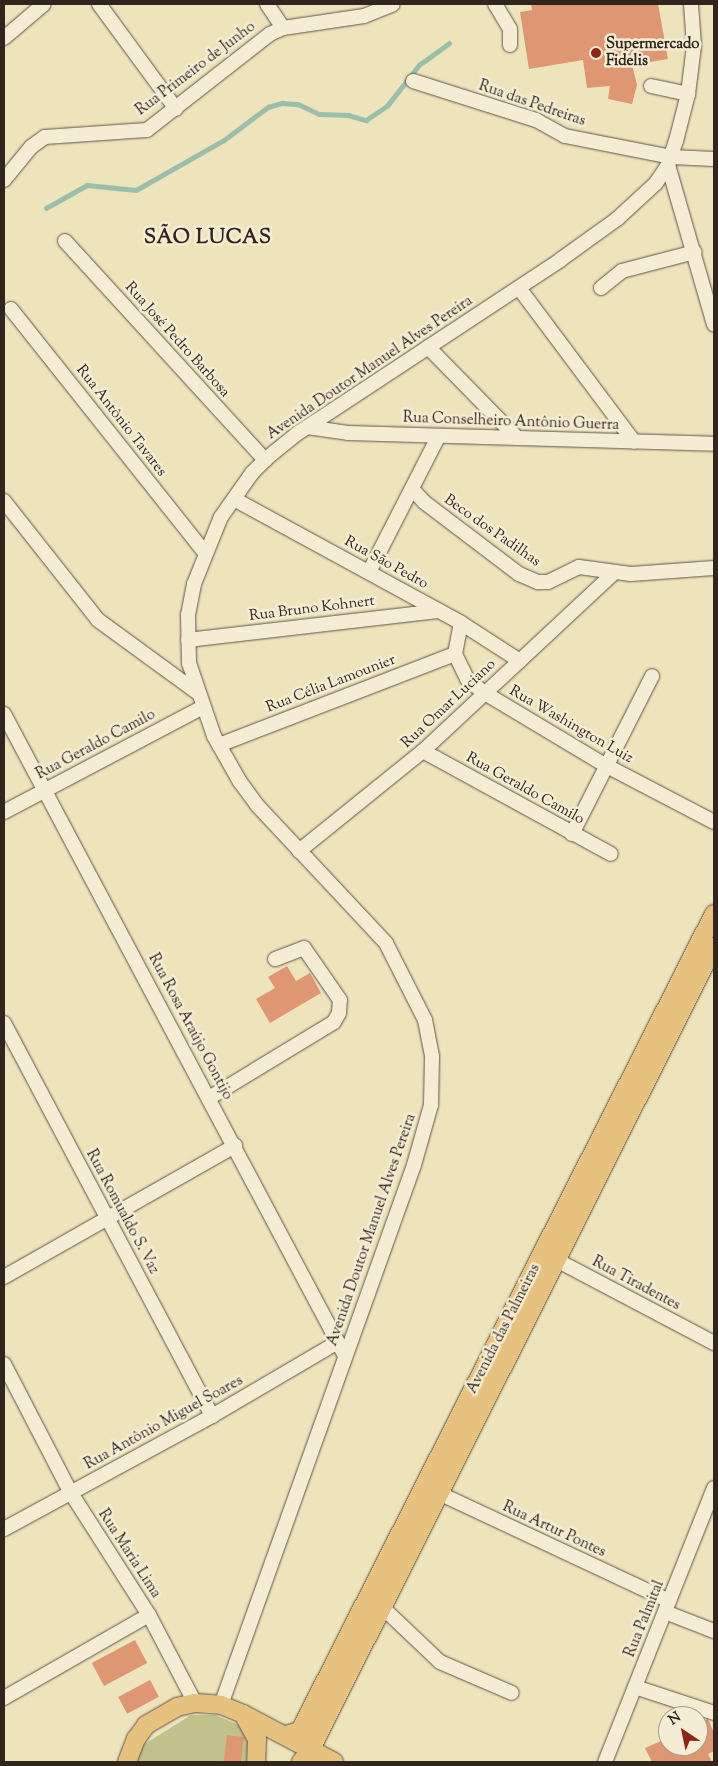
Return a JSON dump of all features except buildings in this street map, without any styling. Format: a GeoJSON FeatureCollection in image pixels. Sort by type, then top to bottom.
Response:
{"type":"FeatureCollection","features":[{"type":"Feature","properties":{"kind":"main road","name":"Avenida das Palmeiras"},"geometry":{"type":"LineString","coordinates":[[286,1735],[300,1732],[431,1490],[665,1028],[713,917]]}},
{"type":"Feature","properties":{"kind":"main road","name":"Avenida das Palmeiras"},"geometry":{"type":"LineString","coordinates":[[665,1028],[714,946]]}},
{"type":"Feature","properties":{"kind":"main road","name":"Avenida das Palmeiras"},"geometry":{"type":"LineString","coordinates":[[306,1756],[381,1606],[431,1490]]}},
{"type":"Feature","properties":{"kind":"main road"},"geometry":{"type":"LineString","coordinates":[[127,1762],[136,1739],[146,1725],[177,1707],[195,1703],[221,1705],[243,1714],[286,1735],[306,1756],[334,1762]]}},
{"type":"Feature","properties":{"kind":"main road"},"geometry":{"type":"LineString","coordinates":[[243,1714],[257,1739],[256,1762]]}},
{"type":"Feature","properties":{"kind":"street"},"geometry":{"type":"LineString","coordinates":[[4,38],[44,4]]}},
{"type":"Feature","properties":{"kind":"street"},"geometry":{"type":"LineString","coordinates":[[99,4],[176,109]]}},
{"type":"Feature","properties":{"kind":"street"},"geometry":{"type":"LineString","coordinates":[[267,4],[283,28]]}},
{"type":"Feature","properties":{"kind":"street","name":"Rua Primeiro de Junho"},"geometry":{"type":"LineString","coordinates":[[4,180],[31,148],[45,137],[147,130],[176,109],[232,61],[283,28],[364,16],[393,4]]}},
{"type":"Feature","properties":{"kind":"street"},"geometry":{"type":"LineString","coordinates":[[495,4],[510,29],[510,46]]}},
{"type":"Feature","properties":{"kind":"street","name":"Avenida Doutor Manuel Alves Pereira"},"geometry":{"type":"LineString","coordinates":[[221,1705],[425,1129],[431,1105],[432,1056],[422,1013],[386,944],[299,851],[240,782],[219,745],[203,707],[189,663],[188,615],[194,584],[221,517],[265,460],[307,427],[519,288],[617,219],[644,196],[669,161],[688,94],[694,46],[690,4]]}},
{"type":"Feature","properties":{"kind":"street","name":"Rua das Pedreiras"},"geometry":{"type":"LineString","coordinates":[[413,81],[536,120],[565,136],[669,161],[714,159]]}},
{"type":"Feature","properties":{"kind":"street"},"geometry":{"type":"LineString","coordinates":[[651,86],[688,94]]}},
{"type":"Feature","properties":{"kind":"street"},"geometry":{"type":"LineString","coordinates":[[669,161],[714,324]]}},
{"type":"Feature","properties":{"kind":"street","name":"Rua José Pedro Barbosa"},"geometry":{"type":"LineString","coordinates":[[65,241],[265,460]]}},
{"type":"Feature","properties":{"kind":"street"},"geometry":{"type":"LineString","coordinates":[[601,288],[622,271],[695,252]]}},
{"type":"Feature","properties":{"kind":"street"},"geometry":{"type":"LineString","coordinates":[[519,288],[634,442]]}},
{"type":"Feature","properties":{"kind":"street","name":"Rua Antônio Tavares"},"geometry":{"type":"LineString","coordinates":[[11,310],[205,553]]}},
{"type":"Feature","properties":{"kind":"street"},"geometry":{"type":"LineString","coordinates":[[428,347],[517,438]]}},
{"type":"Feature","properties":{"kind":"street","name":"Rua Conselheiro Antônio Guerra"},"geometry":{"type":"LineString","coordinates":[[307,427],[348,433],[438,437],[714,444]]}},
{"type":"Feature","properties":{"kind":"street"},"geometry":{"type":"LineString","coordinates":[[369,572],[413,490],[438,437]]}},
{"type":"Feature","properties":{"kind":"street","name":"Beco dos Padilhas"},"geometry":{"type":"LineString","coordinates":[[413,490],[424,502],[528,579],[548,582],[579,567],[614,573],[714,568]]}},
{"type":"Feature","properties":{"kind":"street","name":"Rua São Pedro"},"geometry":{"type":"LineString","coordinates":[[234,499],[461,623],[520,661]]}},
{"type":"Feature","properties":{"kind":"street"},"geometry":{"type":"LineString","coordinates":[[4,501],[98,620],[198,693]]}},
{"type":"Feature","properties":{"kind":"street","name":"Rua Omar Luciano"},"geometry":{"type":"LineString","coordinates":[[299,851],[424,751],[482,692],[520,661],[614,573]]}},
{"type":"Feature","properties":{"kind":"street","name":"Rua Bruno Kohnert"},"geometry":{"type":"LineString","coordinates":[[188,640],[439,611]]}},
{"type":"Feature","properties":{"kind":"street"},"geometry":{"type":"LineString","coordinates":[[454,654],[461,623]]}},
{"type":"Feature","properties":{"kind":"street","name":"Rua Washington Luiz"},"geometry":{"type":"LineString","coordinates":[[454,654],[467,679],[482,692],[605,765],[714,822]]}},
{"type":"Feature","properties":{"kind":"street","name":"Rua Célia Lamounier"},"geometry":{"type":"LineString","coordinates":[[219,745],[454,654]]}},
{"type":"Feature","properties":{"kind":"street"},"geometry":{"type":"LineString","coordinates":[[572,834],[605,765],[652,676]]}},
{"type":"Feature","properties":{"kind":"street","name":"Rua Geraldo Camilo"},"geometry":{"type":"LineString","coordinates":[[4,812],[203,707]]}},
{"type":"Feature","properties":{"kind":"street","name":"Rua Rosa Araújo Gontijo"},"geometry":{"type":"LineString","coordinates":[[4,714],[345,1356]]}},
{"type":"Feature","properties":{"kind":"street","name":"Rua Geraldo Camilo"},"geometry":{"type":"LineString","coordinates":[[424,751],[611,854]]}},
{"type":"Feature","properties":{"kind":"street"},"geometry":{"type":"LineString","coordinates":[[209,1098],[334,1022],[339,1013],[340,1000],[304,948],[275,959]]}},
{"type":"Feature","properties":{"kind":"street","name":"Rua Romualdo S. Vaz"},"geometry":{"type":"LineString","coordinates":[[4,1023],[212,1416]]}},
{"type":"Feature","properties":{"kind":"street"},"geometry":{"type":"LineString","coordinates":[[4,1277],[235,1146]]}},
{"type":"Feature","properties":{"kind":"street","name":"Rua Tiradentes"},"geometry":{"type":"LineString","coordinates":[[549,1257],[714,1343]]}},
{"type":"Feature","properties":{"kind":"street","name":"Rua Antônio Miguel Soares"},"geometry":{"type":"LineString","coordinates":[[4,1529],[212,1416],[338,1342]]}},
{"type":"Feature","properties":{"kind":"street","name":"Rua Maria Lima"},"geometry":{"type":"LineString","coordinates":[[4,1364],[71,1493],[149,1615],[4,1698]]}},
{"type":"Feature","properties":{"kind":"street","name":"Rua Palmital"},"geometry":{"type":"LineString","coordinates":[[605,1762],[714,1488]]}},
{"type":"Feature","properties":{"kind":"street","name":"Rua Artur Pontes"},"geometry":{"type":"LineString","coordinates":[[431,1490],[714,1631]]}},
{"type":"Feature","properties":{"kind":"street"},"geometry":{"type":"LineString","coordinates":[[381,1606],[440,1662],[512,1693]]}},
{"type":"Feature","properties":{"kind":"street"},"geometry":{"type":"LineString","coordinates":[[149,1615],[195,1703]]}},
{"type":"Feature","properties":{"kind":"street"},"geometry":{"type":"LineString","coordinates":[[635,1687],[714,1713]]}},
{"type":"Feature","properties":{"kind":"green space"},"geometry":{"type":"Polygon","coordinates":[[[191,1715],[215,1715],[239,1725],[250,1736],[250,1762],[134,1762],[143,1745],[191,1715]]]}},
{"type":"Feature","properties":{"kind":"waterway"},"geometry":{"type":"LineString","coordinates":[[46,208],[87,185],[136,190],[224,140],[268,107],[282,103],[298,104],[319,114],[348,115],[366,120],[387,106],[419,65],[449,43]]}},
{"type":"Feature","properties":{"kind":"place","name":"Supermercado Fidelis"},"geometry":{"type":"Point","coordinates":[596,53]}},
{"type":"Feature","properties":{"kind":"district","name":"SÃO LUCAS"},"geometry":{"type":"Point","coordinates":[208,238]}}]}
